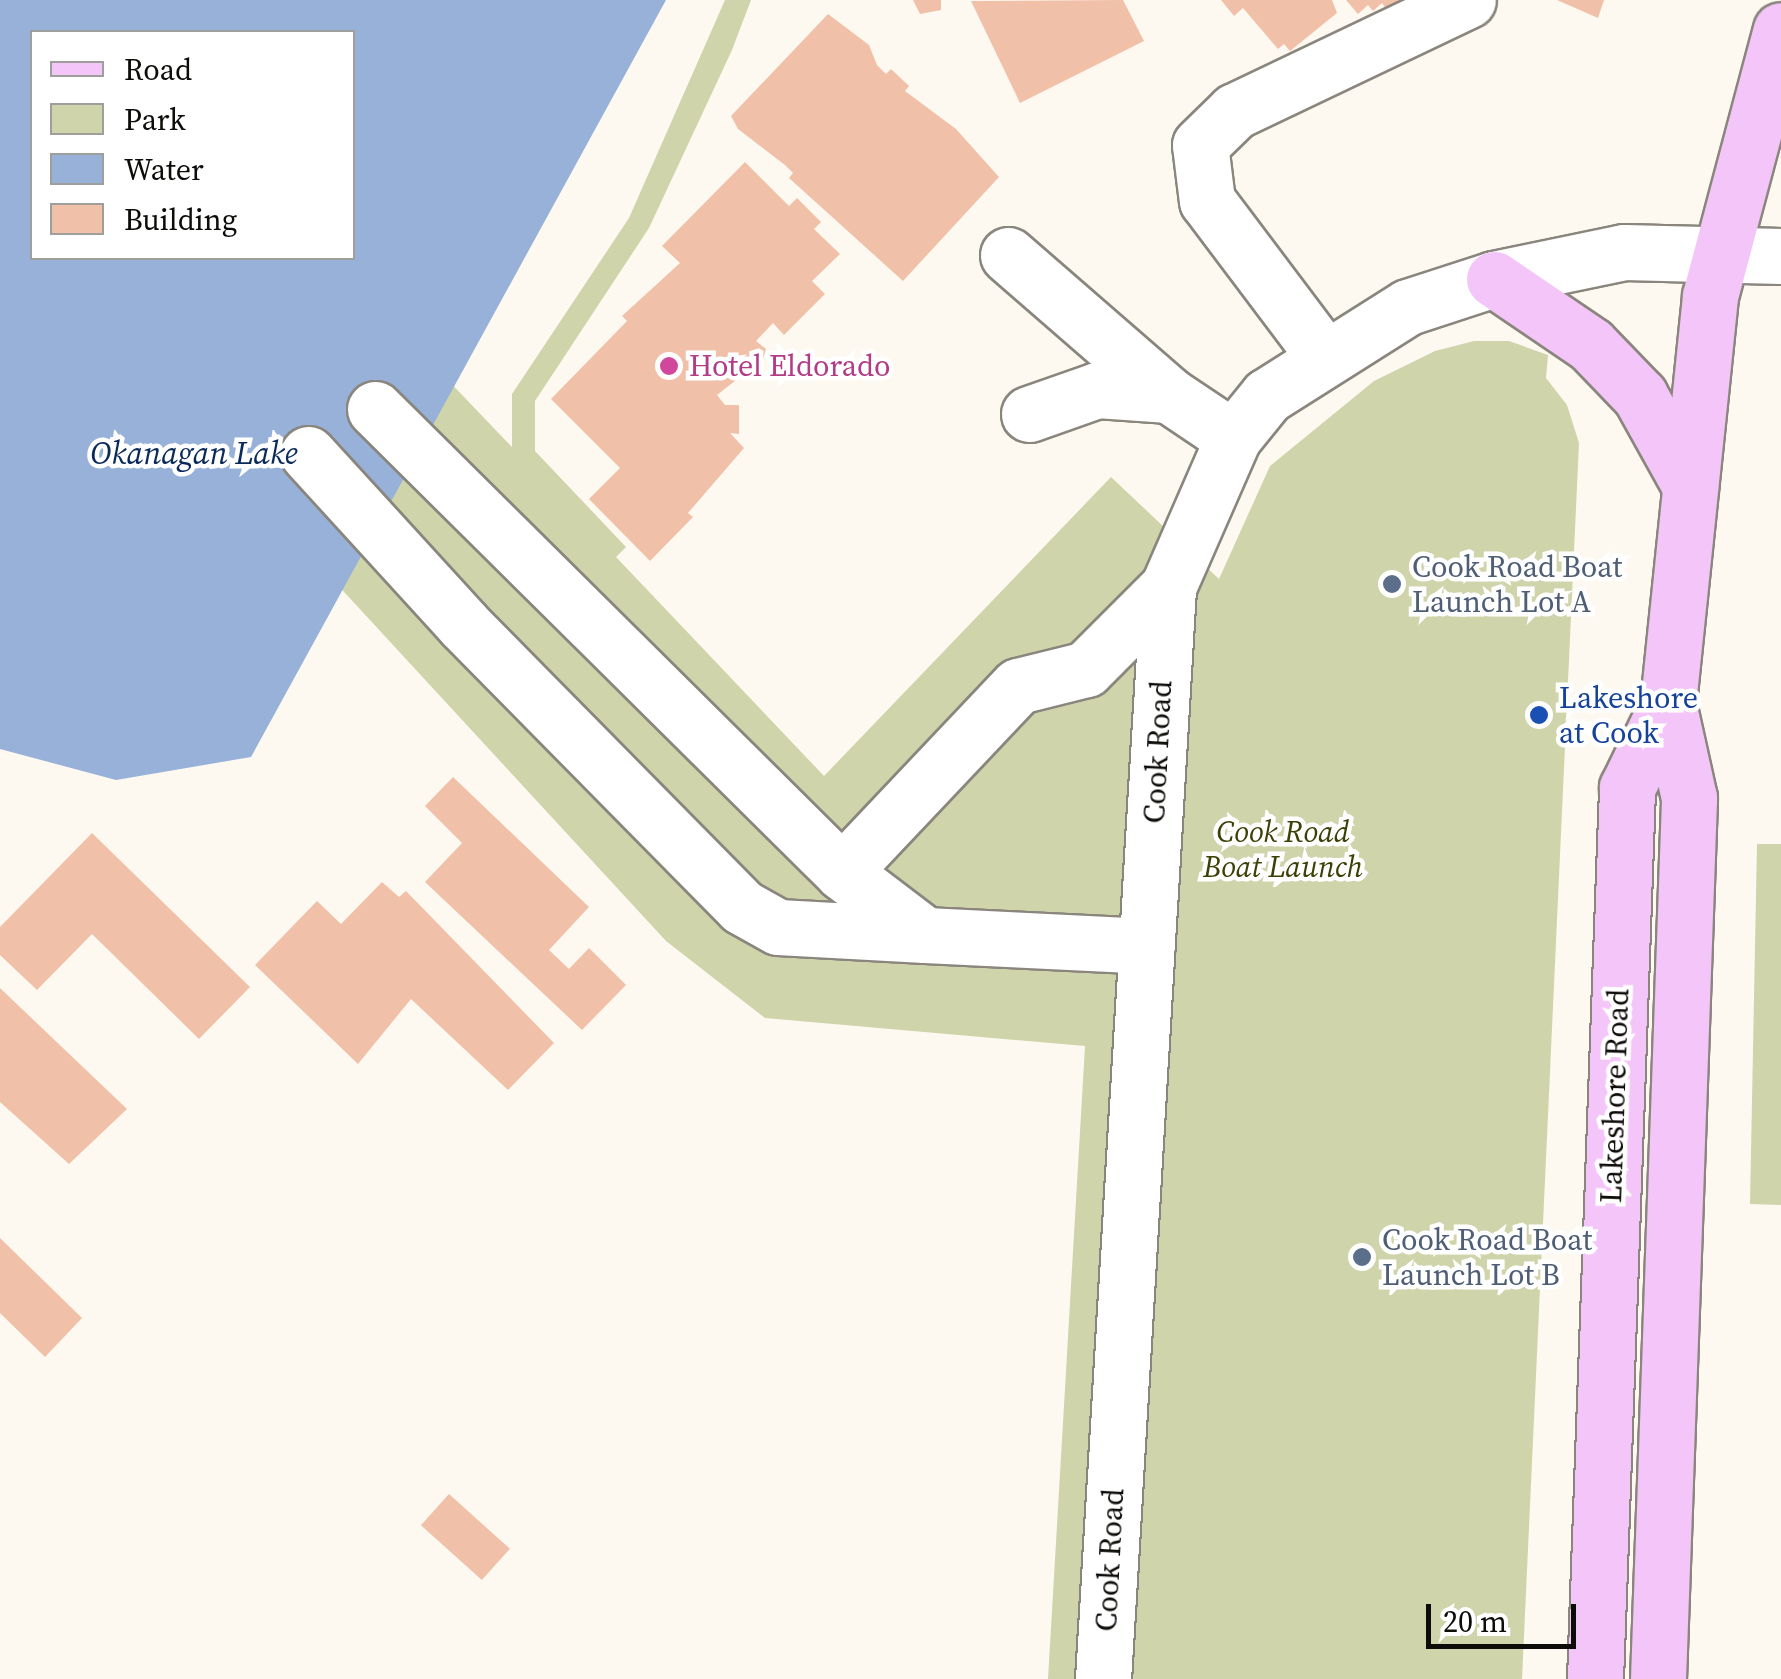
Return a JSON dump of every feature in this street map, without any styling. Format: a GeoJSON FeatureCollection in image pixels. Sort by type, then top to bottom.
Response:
{"type":"FeatureCollection","features":[{"type":"Feature","properties":{"kind":"main road","name":"Lakeshore Road"},"geometry":{"type":"LineString","coordinates":[[1658,1679],[1690,798],[1668,703],[1710,296],[1781,30]]}},
{"type":"Feature","properties":{"kind":"main road"},"geometry":{"type":"LineString","coordinates":[[1494,279],[1591,346],[1640,396],[1690,486]]}},
{"type":"Feature","properties":{"kind":"main road","name":"Lakeshore Road"},"geometry":{"type":"LineString","coordinates":[[1595,1679],[1626,788],[1668,703]]}},
{"type":"Feature","properties":{"kind":"main road"},"geometry":{"type":"LineString","coordinates":[[1599,1555],[1664,1560]]}},
{"type":"Feature","properties":{"kind":"street"},"geometry":{"type":"LineString","coordinates":[[1324,356],[1207,201],[1200,145],[1235,111],[1468,0]]}},
{"type":"Feature","properties":{"kind":"street","name":"Cook Road"},"geometry":{"type":"LineString","coordinates":[[1103,1679],[1168,586],[1232,438],[1267,396],[1324,356],[1408,307],[1494,279],[1624,252],[1781,256]]}},
{"type":"Feature","properties":{"kind":"street"},"geometry":{"type":"LineString","coordinates":[[1008,255],[1169,395],[1232,438]]}},
{"type":"Feature","properties":{"kind":"street"},"geometry":{"type":"LineString","coordinates":[[1030,414],[1096,390],[1169,395]]}},
{"type":"Feature","properties":{"kind":"street"},"geometry":{"type":"LineString","coordinates":[[375,410],[842,872],[924,935]]}},
{"type":"Feature","properties":{"kind":"street"},"geometry":{"type":"LineString","coordinates":[[308,454],[464,625],[742,906],[778,927],[1146,946]]}},
{"type":"Feature","properties":{"kind":"street"},"geometry":{"type":"LineString","coordinates":[[842,872],[1018,686],[1086,669],[1168,586]]}},
{"type":"Feature","properties":{"kind":"green space","name":"Cook Road Boat Launch"},"geometry":{"type":"Polygon","coordinates":[[[725,0],[751,0],[732,50],[649,228],[535,401],[535,451],[626,547],[616,557],[824,776],[1111,477],[1219,579],[1270,466],[1374,381],[1435,351],[1474,341],[1509,341],[1548,355],[1546,378],[1567,405],[1579,443],[1522,1679],[1048,1679],[1085,1046],[765,1018],[666,941],[72,297],[333,260],[512,447],[512,394],[629,218],[725,0]]]}},
{"type":"Feature","properties":{"kind":"green space"},"geometry":{"type":"Polygon","coordinates":[[[1757,844],[1781,844],[1781,1205],[1750,1204],[1757,844]]]}},
{"type":"Feature","properties":{"kind":"water","name":"Okanagan Lake"},"geometry":{"type":"Polygon","coordinates":[[[0,0],[666,0],[251,757],[116,780],[0,749],[0,0]]]}},
{"type":"Feature","properties":{"kind":"building"},"geometry":{"type":"Polygon","coordinates":[[[913,0],[941,0],[941,10],[920,14],[913,0]]]}},
{"type":"Feature","properties":{"kind":"building"},"geometry":{"type":"Polygon","coordinates":[[[1123,0],[1144,41],[1020,103],[971,1],[1123,0]]]}},
{"type":"Feature","properties":{"kind":"building"},"geometry":{"type":"Polygon","coordinates":[[[1221,0],[1332,0],[1337,13],[1290,51],[1284,44],[1278,49],[1243,8],[1234,16],[1221,0]]]}},
{"type":"Feature","properties":{"kind":"building"},"geometry":{"type":"Polygon","coordinates":[[[1346,0],[1399,0],[1387,10],[1382,3],[1373,11],[1368,5],[1358,14],[1346,0]]]}},
{"type":"Feature","properties":{"kind":"building"},"geometry":{"type":"Polygon","coordinates":[[[1557,0],[1604,0],[1598,18],[1557,0]]]}},
{"type":"Feature","properties":{"kind":"building"},"geometry":{"type":"Polygon","coordinates":[[[828,14],[869,45],[877,65],[886,74],[891,69],[909,86],[905,91],[956,129],[999,177],[903,281],[789,178],[793,173],[738,129],[731,116],[828,14]]]}},
{"type":"Feature","properties":{"kind":"building","name":"Hotel Eldorado"},"geometry":{"type":"Polygon","coordinates":[[[745,162],[789,206],[797,198],[821,222],[814,229],[840,254],[812,281],[825,294],[784,335],[773,323],[756,341],[766,349],[763,359],[717,395],[725,405],[739,405],[739,434],[730,433],[744,448],[688,513],[693,517],[650,561],[589,499],[620,468],[551,399],[627,321],[622,316],[680,263],[662,246],[745,162]]]}},
{"type":"Feature","properties":{"kind":"building"},"geometry":{"type":"Polygon","coordinates":[[[453,777],[589,907],[549,950],[569,969],[589,948],[626,985],[582,1030],[425,882],[462,843],[425,806],[453,777]]]}},
{"type":"Feature","properties":{"kind":"building"},"geometry":{"type":"Polygon","coordinates":[[[92,833],[250,987],[199,1039],[92,934],[37,990],[0,955],[0,927],[92,833]]]}},
{"type":"Feature","properties":{"kind":"building"},"geometry":{"type":"Polygon","coordinates":[[[382,882],[399,897],[406,891],[554,1043],[508,1090],[411,999],[358,1064],[255,965],[317,901],[341,924],[382,882]]]}},
{"type":"Feature","properties":{"kind":"building"},"geometry":{"type":"Polygon","coordinates":[[[0,988],[127,1109],[69,1164],[0,1102],[0,988]]]}},
{"type":"Feature","properties":{"kind":"building"},"geometry":{"type":"Polygon","coordinates":[[[0,1238],[82,1318],[45,1357],[0,1313],[0,1238]]]}},
{"type":"Feature","properties":{"kind":"building"},"geometry":{"type":"Polygon","coordinates":[[[449,1494],[510,1549],[482,1580],[421,1525],[449,1494]]]}},
{"type":"Feature","properties":{"kind":"place","name":"Hotel Eldorado"},"geometry":{"type":"Point","coordinates":[669,366]}},
{"type":"Feature","properties":{"kind":"place","name":"Cook Road Boat Launch Lot A"},"geometry":{"type":"Point","coordinates":[1392,584]}},
{"type":"Feature","properties":{"kind":"place","name":"Lakeshore at Cook"},"geometry":{"type":"Point","coordinates":[1539,715]}},
{"type":"Feature","properties":{"kind":"place","name":"Cook Road Boat Launch Lot B"},"geometry":{"type":"Point","coordinates":[1362,1257]}}]}
